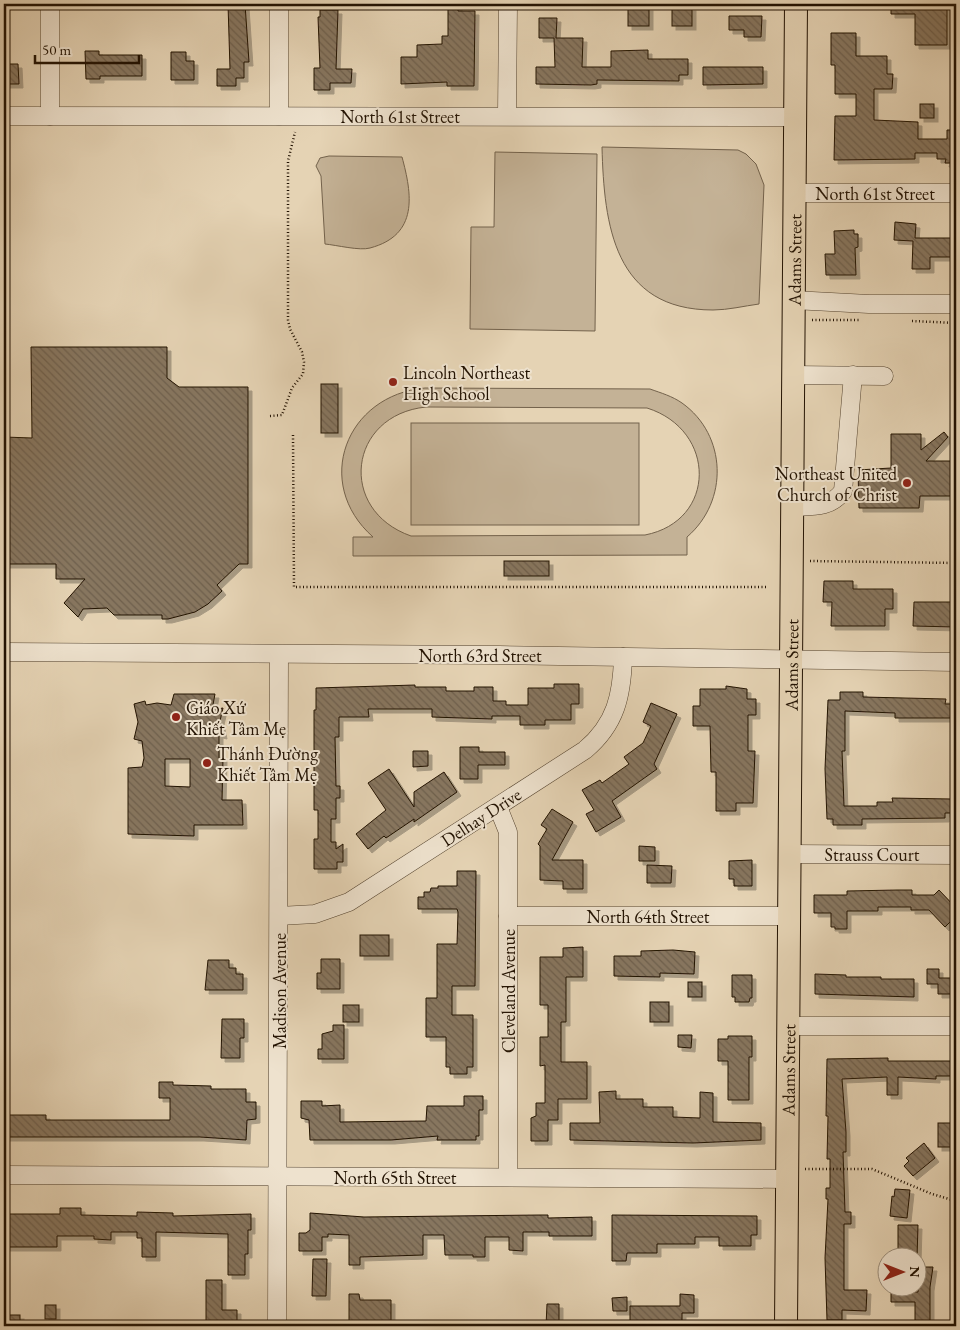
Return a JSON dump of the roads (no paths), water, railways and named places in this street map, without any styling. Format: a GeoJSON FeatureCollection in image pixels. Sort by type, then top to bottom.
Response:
{"type":"FeatureCollection","features":[{"type":"Feature","properties":{"kind":"main road","name":"Adams Street"},"geometry":{"type":"LineString","coordinates":[[786,1326],[796,1174],[788,1026],[788,854],[796,4]]}},
{"type":"Feature","properties":{"kind":"street"},"geometry":{"type":"LineString","coordinates":[[50,4],[50,116]]}},
{"type":"Feature","properties":{"kind":"street"},"geometry":{"type":"LineString","coordinates":[[279,4],[279,116]]}},
{"type":"Feature","properties":{"kind":"street"},"geometry":{"type":"LineString","coordinates":[[507,115],[508,4]]}},
{"type":"Feature","properties":{"kind":"street","name":"North 61st Street"},"geometry":{"type":"LineString","coordinates":[[4,116],[507,115],[795,117]]}},
{"type":"Feature","properties":{"kind":"street","name":"North 61st Street"},"geometry":{"type":"LineString","coordinates":[[795,193],[956,192]]}},
{"type":"Feature","properties":{"kind":"street"},"geometry":{"type":"LineString","coordinates":[[793,300],[868,304],[956,304]]}},
{"type":"Feature","properties":{"kind":"street"},"geometry":{"type":"LineString","coordinates":[[792,375],[884,376]]}},
{"type":"Feature","properties":{"kind":"street"},"geometry":{"type":"LineString","coordinates":[[791,506],[832,503],[843,491],[853,375]]}},
{"type":"Feature","properties":{"kind":"street","name":"North 63rd Street"},"geometry":{"type":"LineString","coordinates":[[4,652],[623,657],[956,662]]}},
{"type":"Feature","properties":{"kind":"street","name":"Madison Avenue"},"geometry":{"type":"LineString","coordinates":[[278,1326],[279,655]]}},
{"type":"Feature","properties":{"kind":"street","name":"Delhay Drive"},"geometry":{"type":"LineString","coordinates":[[279,916],[315,914],[340,906],[585,750],[600,736],[610,722],[620,699],[623,657]]}},
{"type":"Feature","properties":{"kind":"street","name":"Cleveland Avenue"},"geometry":{"type":"LineString","coordinates":[[498,807],[508,832],[508,1177]]}},
{"type":"Feature","properties":{"kind":"street","name":"Strauss Court"},"geometry":{"type":"LineString","coordinates":[[788,854],[956,855]]}},
{"type":"Feature","properties":{"kind":"street","name":"North 64th Street"},"geometry":{"type":"LineString","coordinates":[[508,916],[789,916]]}},
{"type":"Feature","properties":{"kind":"street"},"geometry":{"type":"LineString","coordinates":[[788,1026],[956,1026]]}},
{"type":"Feature","properties":{"kind":"street","name":"North 65th Street"},"geometry":{"type":"LineString","coordinates":[[4,1175],[508,1177],[796,1174]]}},
{"type":"Feature","properties":{"kind":"place","name":"Lincoln Northeast High School"},"geometry":{"type":"Point","coordinates":[393,382]}},
{"type":"Feature","properties":{"kind":"place","name":"Northeast United Church of Christ"},"geometry":{"type":"Point","coordinates":[907,483]}},
{"type":"Feature","properties":{"kind":"place","name":"Giáo Xứ Khiết Tâm Mẹ"},"geometry":{"type":"Point","coordinates":[176,717]}},
{"type":"Feature","properties":{"kind":"place","name":"Thánh Đường Khiết Tâm Mẹ"},"geometry":{"type":"Point","coordinates":[207,763]}}]}
